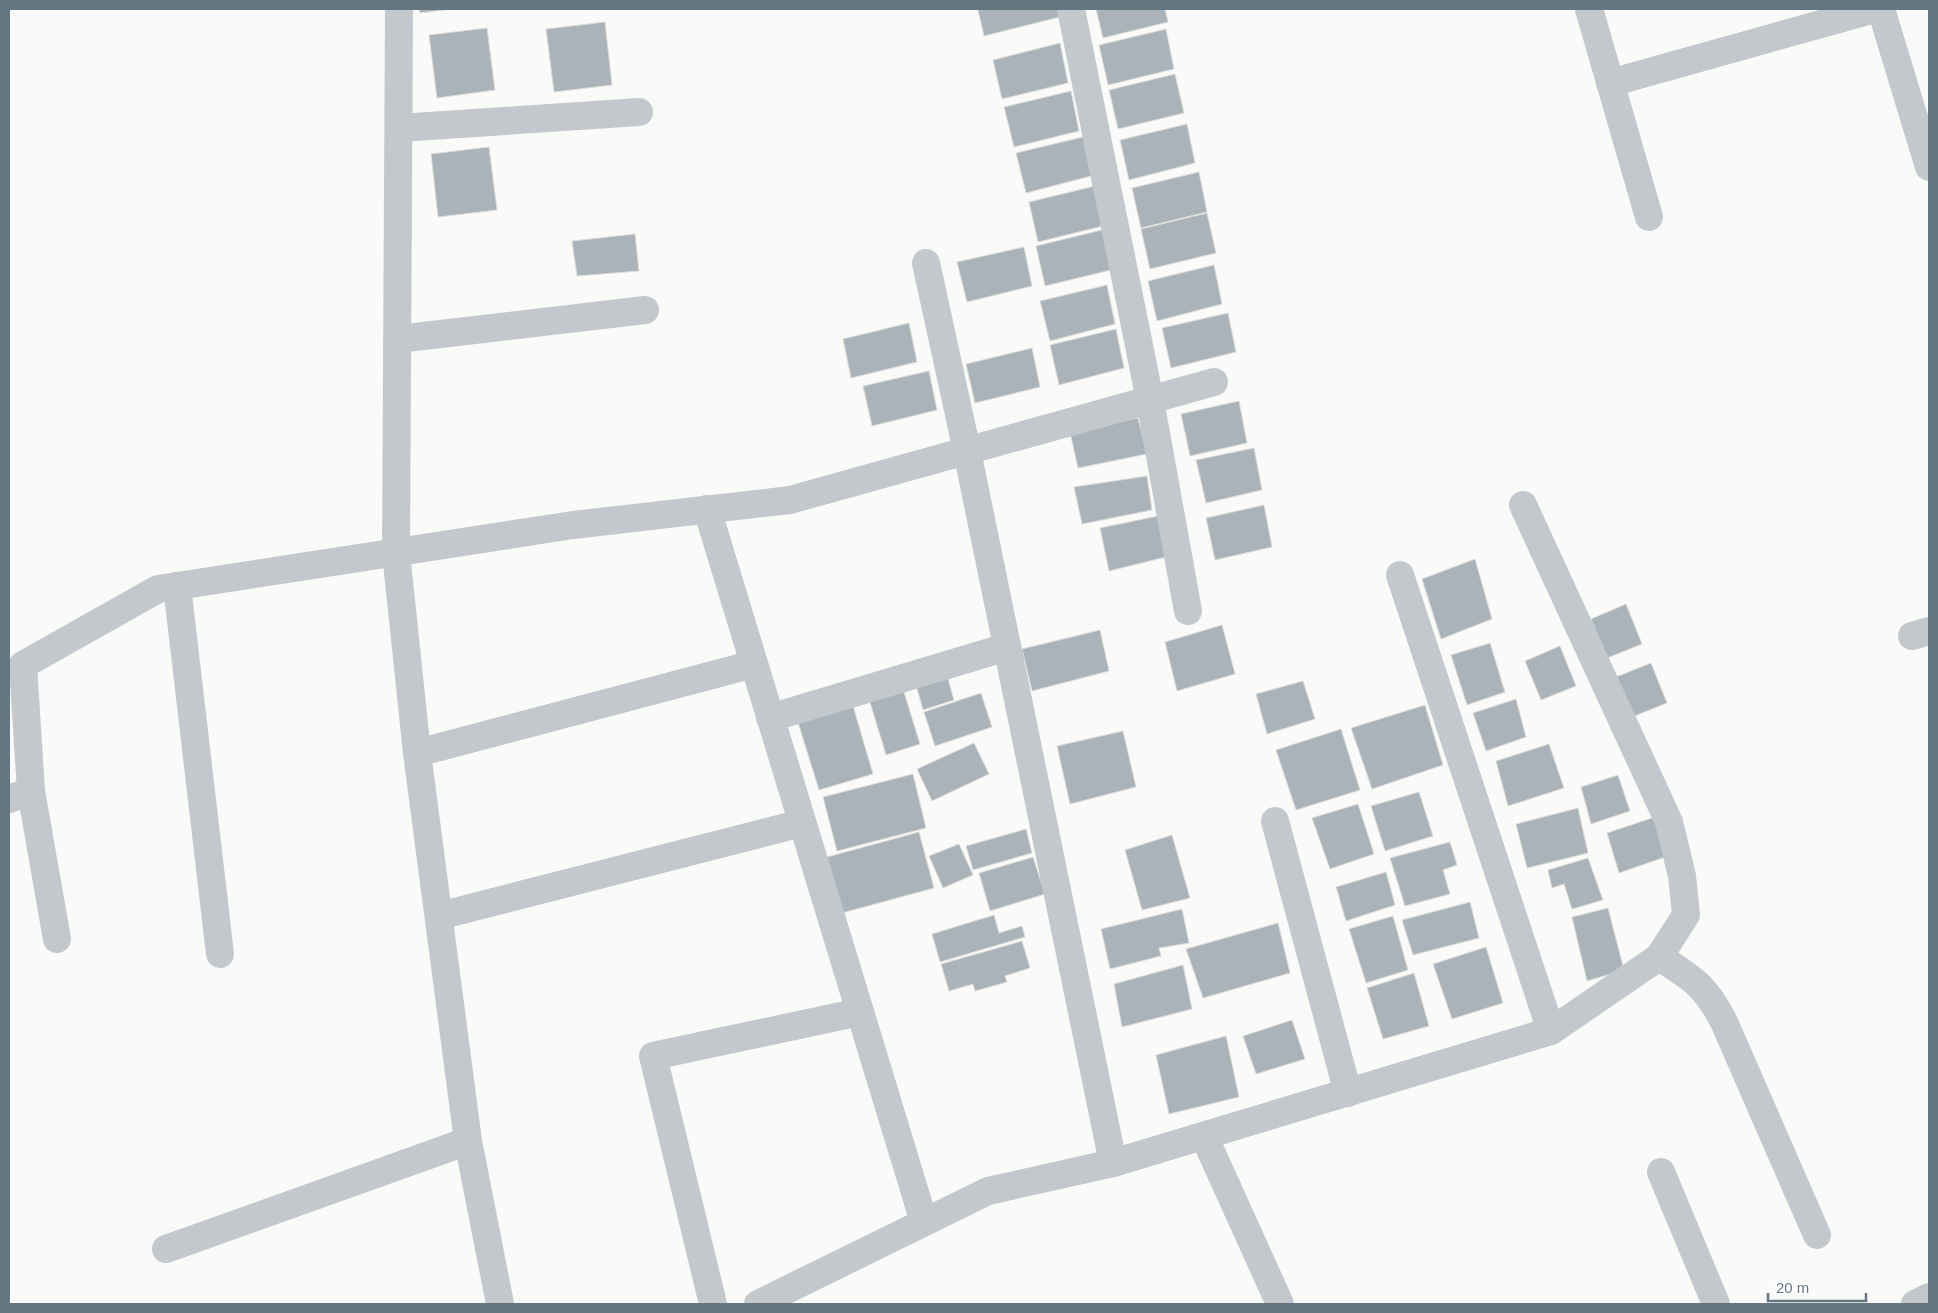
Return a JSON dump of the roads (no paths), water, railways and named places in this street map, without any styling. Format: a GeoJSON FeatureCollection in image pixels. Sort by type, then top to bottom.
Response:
{"type":"FeatureCollection","features":[{"type":"Feature","properties":{"kind":"street"},"geometry":{"type":"LineString","coordinates":[[399,9],[396,553],[418,753],[468,1141],[500,1304]]}},
{"type":"Feature","properties":{"kind":"street"},"geometry":{"type":"LineString","coordinates":[[1071,9],[1150,400],[1188,611]]}},
{"type":"Feature","properties":{"kind":"street"},"geometry":{"type":"LineString","coordinates":[[1589,9],[1649,217]]}},
{"type":"Feature","properties":{"kind":"street"},"geometry":{"type":"LineString","coordinates":[[1610,83],[1875,9]]}},
{"type":"Feature","properties":{"kind":"street"},"geometry":{"type":"LineString","coordinates":[[1881,9],[1929,167]]}},
{"type":"Feature","properties":{"kind":"street"},"geometry":{"type":"LineString","coordinates":[[399,128],[638,112]]}},
{"type":"Feature","properties":{"kind":"street"},"geometry":{"type":"LineString","coordinates":[[926,263],[967,450],[1113,1163]]}},
{"type":"Feature","properties":{"kind":"street"},"geometry":{"type":"LineString","coordinates":[[398,338],[645,310]]}},
{"type":"Feature","properties":{"kind":"street"},"geometry":{"type":"LineString","coordinates":[[57,939],[20,795],[23,665],[158,589],[572,525],[790,500],[1214,382]]}},
{"type":"Feature","properties":{"kind":"street"},"geometry":{"type":"LineString","coordinates":[[758,1304],[988,1191],[1113,1163],[1551,1032],[1659,957],[1686,915],[1682,876],[1669,822],[1523,505]]}},
{"type":"Feature","properties":{"kind":"street"},"geometry":{"type":"LineString","coordinates":[[706,509],[924,1222]]}},
{"type":"Feature","properties":{"kind":"street"},"geometry":{"type":"LineString","coordinates":[[1400,575],[1551,1032]]}},
{"type":"Feature","properties":{"kind":"street"},"geometry":{"type":"LineString","coordinates":[[177,586],[220,954]]}},
{"type":"Feature","properties":{"kind":"street"},"geometry":{"type":"LineString","coordinates":[[770,718],[1007,648]]}},
{"type":"Feature","properties":{"kind":"street"},"geometry":{"type":"LineString","coordinates":[[418,753],[754,664]]}},
{"type":"Feature","properties":{"kind":"street"},"geometry":{"type":"LineString","coordinates":[[1275,821],[1348,1092]]}},
{"type":"Feature","properties":{"kind":"street"},"geometry":{"type":"LineString","coordinates":[[439,916],[802,823]]}},
{"type":"Feature","properties":{"kind":"street"},"geometry":{"type":"LineString","coordinates":[[1659,957],[1695,980],[1713,999],[1817,1235]]}},
{"type":"Feature","properties":{"kind":"street"},"geometry":{"type":"LineString","coordinates":[[713,1304],[653,1056],[860,1012]]}},
{"type":"Feature","properties":{"kind":"street"},"geometry":{"type":"LineString","coordinates":[[1204,1136],[1280,1304]]}},
{"type":"Feature","properties":{"kind":"street"},"geometry":{"type":"LineString","coordinates":[[166,1250],[468,1141]]}},
{"type":"Feature","properties":{"kind":"street"},"geometry":{"type":"LineString","coordinates":[[1661,1172],[1716,1304]]}},
{"type":"Feature","properties":{"kind":"street"},"geometry":{"type":"LineString","coordinates":[[1915,1304],[1929,1296]]}}]}
